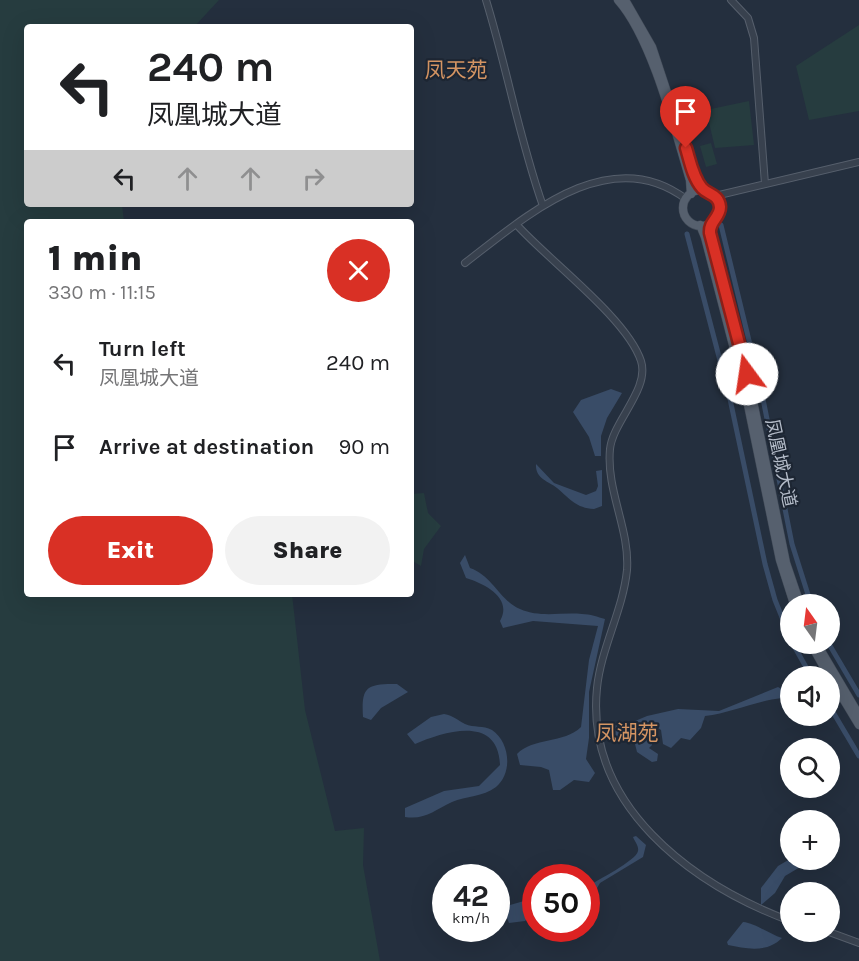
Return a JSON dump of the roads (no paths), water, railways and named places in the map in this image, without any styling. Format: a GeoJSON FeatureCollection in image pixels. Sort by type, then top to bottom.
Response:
{"type":"FeatureCollection","features":[{"type":"Feature","properties":{"kind":"main road"},"geometry":{"type":"LineString","coordinates":[[618,0],[638,30],[650,58],[688,172],[685,216],[694,224],[711,223],[716,219],[720,207],[715,196],[704,190],[693,171],[652,47],[625,0]]}},
{"type":"Feature","properties":{"kind":"main road"},"geometry":{"type":"LineString","coordinates":[[688,196],[704,190]]}},
{"type":"Feature","properties":{"kind":"main road","name":"凤凰城大道"},"geometry":{"type":"LineString","coordinates":[[711,223],[710,233],[752,396],[782,546],[797,594]]}},
{"type":"Feature","properties":{"kind":"main road","name":"凤凰城大道"},"geometry":{"type":"LineString","coordinates":[[700,225],[731,337],[776,543],[791,594]]}},
{"type":"Feature","properties":{"kind":"main road"},"geometry":{"type":"LineString","coordinates":[[823,654],[859,715]]}},
{"type":"Feature","properties":{"kind":"main road"},"geometry":{"type":"LineString","coordinates":[[840,695],[859,725]]}},
{"type":"Feature","properties":{"kind":"street"},"geometry":{"type":"LineString","coordinates":[[486,0],[506,65],[525,155],[543,206]]}},
{"type":"Feature","properties":{"kind":"street"},"geometry":{"type":"LineString","coordinates":[[731,0],[748,18],[754,38],[765,184]]}},
{"type":"Feature","properties":{"kind":"street"},"geometry":{"type":"LineString","coordinates":[[715,196],[859,162]]}},
{"type":"Feature","properties":{"kind":"street"},"geometry":{"type":"LineString","coordinates":[[465,263],[516,224],[575,188],[622,179],[646,181],[670,187],[688,196]]}},
{"type":"Feature","properties":{"kind":"street"},"geometry":{"type":"LineString","coordinates":[[516,224],[612,318],[639,356],[642,367],[638,385],[614,432],[609,452],[612,484],[627,559],[625,582],[597,688],[597,733],[604,764],[628,806],[680,861],[731,896],[780,917]]}},
{"type":"Feature","properties":{"kind":"street"},"geometry":{"type":"LineString","coordinates":[[840,936],[859,943]]}},
{"type":"Feature","properties":{"kind":"water"},"geometry":{"type":"Polygon","coordinates":[[[611,389],[622,393],[607,418],[601,436],[601,456],[595,456],[589,437],[573,412],[581,400],[611,389]]]}},
{"type":"Feature","properties":{"kind":"water"},"geometry":{"type":"Polygon","coordinates":[[[536,464],[554,483],[586,495],[596,491],[598,486],[596,471],[602,470],[602,506],[594,509],[582,507],[574,502],[540,476],[536,464]]]}},
{"type":"Feature","properties":{"kind":"water"},"geometry":{"type":"Polygon","coordinates":[[[465,555],[470,568],[484,576],[506,600],[520,609],[543,614],[585,614],[605,619],[589,692],[589,738],[586,759],[595,773],[589,782],[574,780],[560,790],[553,790],[549,770],[520,765],[517,754],[531,745],[566,736],[581,727],[589,660],[598,626],[533,621],[503,628],[500,621],[503,605],[500,599],[489,588],[466,578],[460,563],[465,555]]]}},
{"type":"Feature","properties":{"kind":"water"},"geometry":{"type":"Polygon","coordinates":[[[397,684],[408,692],[381,708],[371,720],[363,717],[363,699],[368,689],[373,686],[397,684]]]}},
{"type":"Feature","properties":{"kind":"water"},"geometry":{"type":"Polygon","coordinates":[[[780,688],[780,698],[705,716],[701,728],[690,740],[681,738],[671,748],[663,744],[661,730],[654,725],[644,726],[625,736],[606,738],[605,722],[621,727],[647,716],[678,709],[719,711],[780,688]]]}},
{"type":"Feature","properties":{"kind":"water"},"geometry":{"type":"Polygon","coordinates":[[[444,714],[468,725],[489,728],[498,735],[506,750],[505,774],[496,787],[486,793],[457,800],[424,816],[405,817],[405,808],[444,791],[479,786],[500,765],[497,749],[490,739],[480,733],[454,732],[415,744],[407,734],[431,717],[444,714]]]}},
{"type":"Feature","properties":{"kind":"water"},"geometry":{"type":"Polygon","coordinates":[[[642,736],[652,739],[652,745],[649,748],[658,754],[657,761],[652,762],[637,752],[635,744],[642,736]]]}},
{"type":"Feature","properties":{"kind":"water"},"geometry":{"type":"Polygon","coordinates":[[[636,836],[646,845],[643,857],[600,883],[600,879],[636,855],[638,847],[633,837],[636,836]]]}},
{"type":"Feature","properties":{"kind":"water"},"geometry":{"type":"Polygon","coordinates":[[[780,865],[780,870],[795,870],[785,876],[775,893],[761,905],[761,888],[780,865]]]}},
{"type":"Feature","properties":{"kind":"water"},"geometry":{"type":"Polygon","coordinates":[[[522,902],[522,921],[510,923],[510,905],[522,902]]]}},
{"type":"Feature","properties":{"kind":"water"},"geometry":{"type":"Polygon","coordinates":[[[743,922],[780,937],[776,943],[763,948],[728,945],[727,942],[743,922]]]}},
{"type":"Feature","properties":{"kind":"waterway"},"geometry":{"type":"LineString","coordinates":[[721,225],[762,394],[792,544],[808,594]]}},
{"type":"Feature","properties":{"kind":"waterway"},"geometry":{"type":"LineString","coordinates":[[687,234],[730,399],[765,564],[780,612]]}},
{"type":"Feature","properties":{"kind":"waterway"},"geometry":{"type":"LineString","coordinates":[[799,654],[805,666]]}},
{"type":"Feature","properties":{"kind":"waterway"},"geometry":{"type":"LineString","coordinates":[[835,654],[859,695]]}},
{"type":"Feature","properties":{"kind":"waterway"},"geometry":{"type":"LineString","coordinates":[[840,724],[859,756]]}},
{"type":"Feature","properties":{"kind":"district","name":"凤天苑"},"geometry":{"type":"Point","coordinates":[456,70]}},
{"type":"Feature","properties":{"kind":"district","name":"凤湖苑"},"geometry":{"type":"Point","coordinates":[627,733]}}]}
